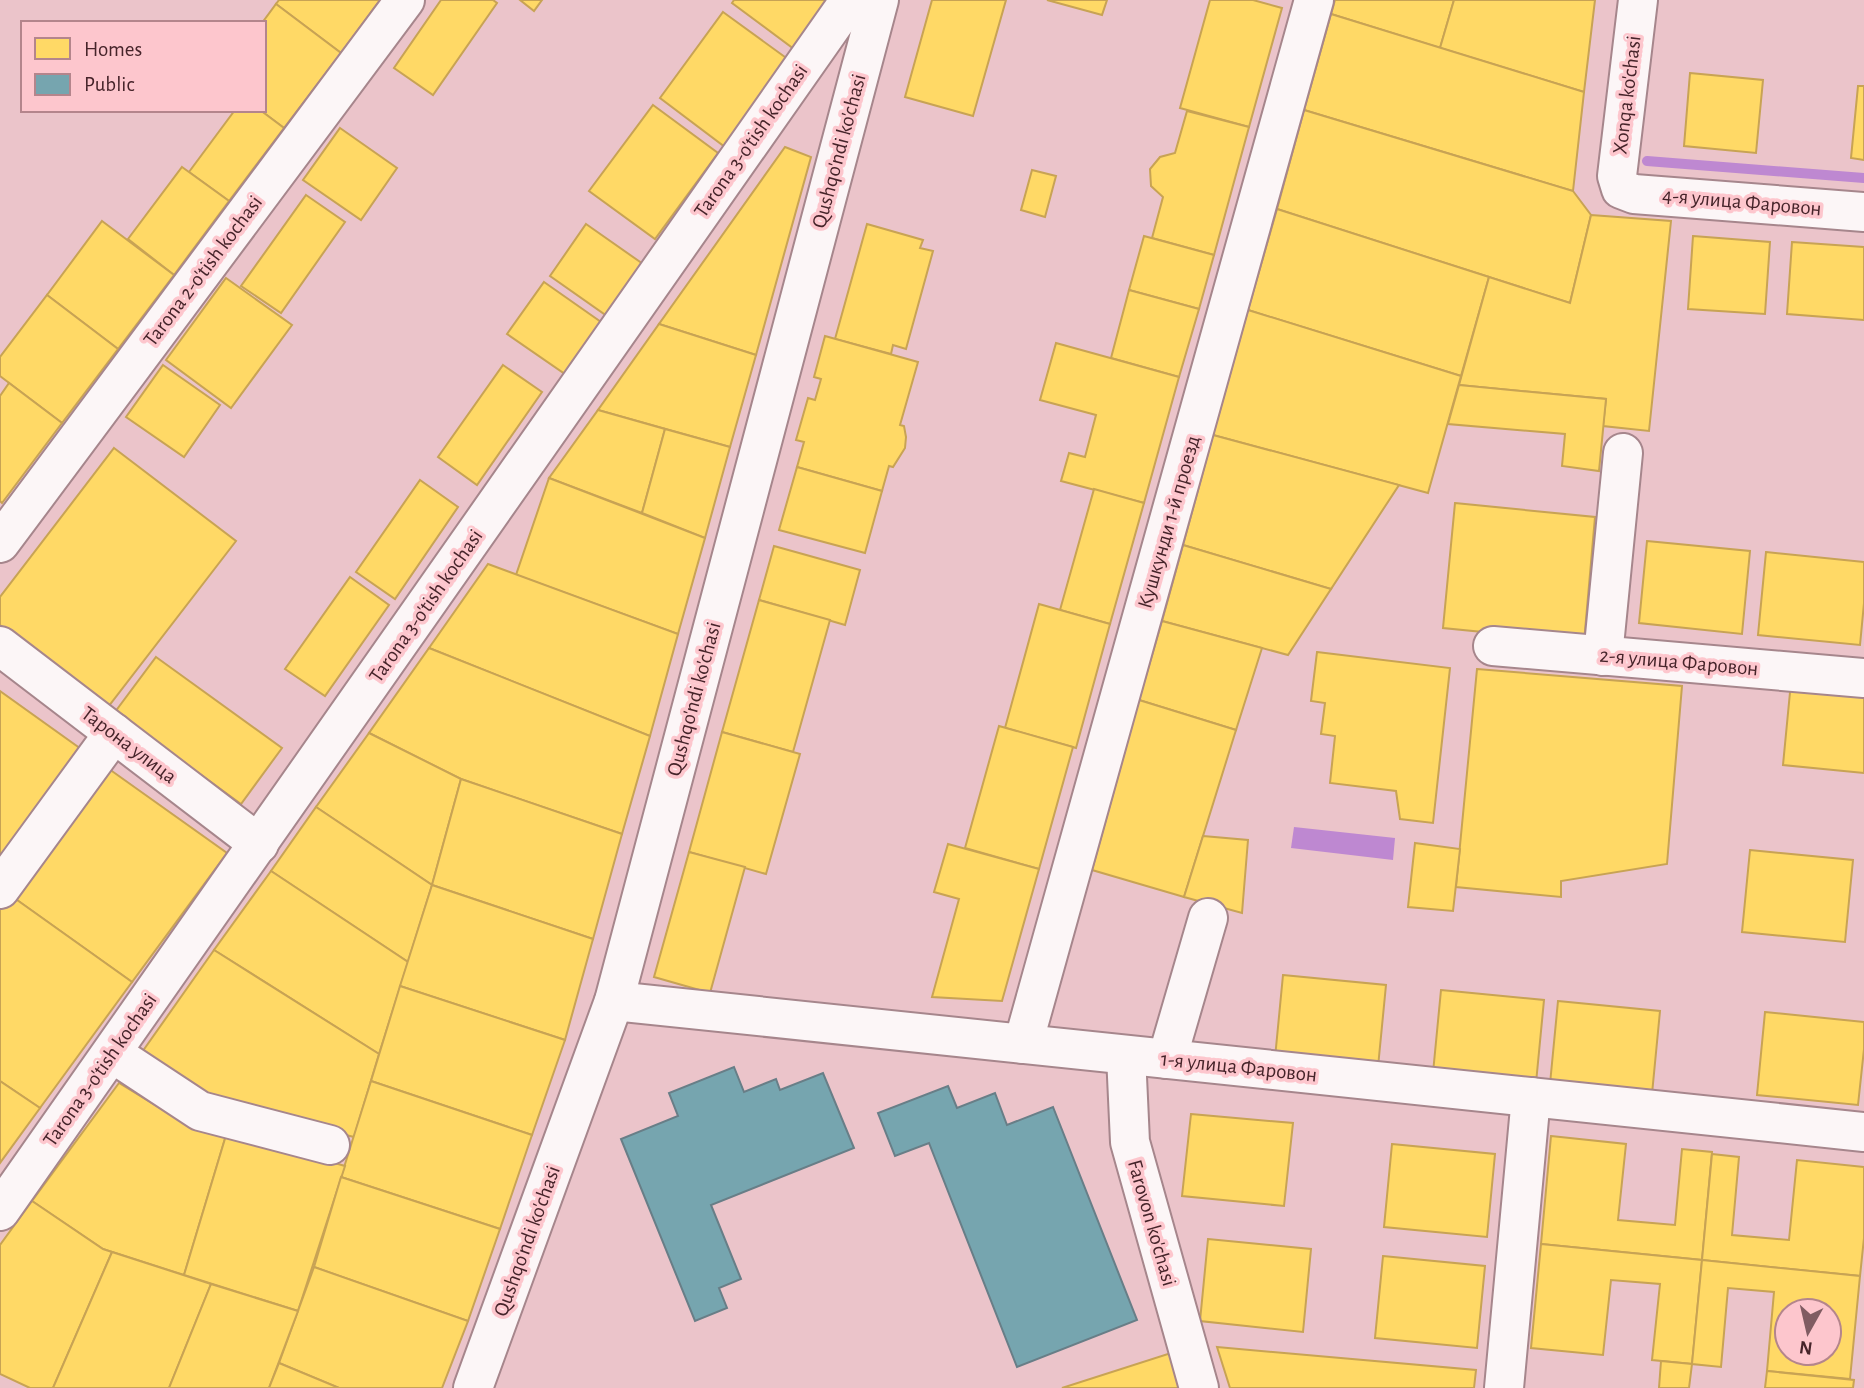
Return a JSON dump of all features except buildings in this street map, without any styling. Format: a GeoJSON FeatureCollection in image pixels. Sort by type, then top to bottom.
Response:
{"type":"FeatureCollection","features":[{"type":"Feature","properties":{"kind":"street","name":"Tarona 2-o'tish kochasi"},"geometry":{"type":"LineString","coordinates":[[0,543],[405,0]]}},
{"type":"Feature","properties":{"kind":"street","name":"Tarona 3-o'tish kochasi"},"geometry":{"type":"LineString","coordinates":[[0,1211],[850,0]]}},
{"type":"Feature","properties":{"kind":"street","name":"Qushqo'ndi ko'chasi"},"geometry":{"type":"LineString","coordinates":[[473,1388],[614,1001],[879,0]]}},
{"type":"Feature","properties":{"kind":"street","name":"Кушкунди 1-й проезд"},"geometry":{"type":"LineString","coordinates":[[1023,1044],[1314,0]]}},
{"type":"Feature","properties":{"kind":"street","name":"Xonqa ko'chasi"},"geometry":{"type":"LineString","coordinates":[[1622,189],[1617,176],[1638,0]]}},
{"type":"Feature","properties":{"kind":"street","name":"4-я улица Фаровон"},"geometry":{"type":"LineString","coordinates":[[1622,189],[1634,194],[1864,212]]}},
{"type":"Feature","properties":{"kind":"street"},"geometry":{"type":"LineString","coordinates":[[1603,656],[1623,453]]}},
{"type":"Feature","properties":{"kind":"street","name":"Тарона улица"},"geometry":{"type":"LineString","coordinates":[[0,646],[259,844]]}},
{"type":"Feature","properties":{"kind":"street","name":"2-я улица Фаровон"},"geometry":{"type":"LineString","coordinates":[[1493,646],[1864,678]]}},
{"type":"Feature","properties":{"kind":"street"},"geometry":{"type":"LineString","coordinates":[[0,889],[114,733]]}},
{"type":"Feature","properties":{"kind":"street"},"geometry":{"type":"LineString","coordinates":[[1167,1059],[1208,918]]}},
{"type":"Feature","properties":{"kind":"street","name":"1-я улица Фаровон"},"geometry":{"type":"LineString","coordinates":[[614,1001],[1864,1132]]}},
{"type":"Feature","properties":{"kind":"street"},"geometry":{"type":"LineString","coordinates":[[112,1053],[200,1111],[330,1144]]}},
{"type":"Feature","properties":{"kind":"street","name":"Farovon ko'chasi"},"geometry":{"type":"LineString","coordinates":[[1126,1055],[1130,1142],[1199,1388]]}},
{"type":"Feature","properties":{"kind":"street"},"geometry":{"type":"LineString","coordinates":[[1504,1388],[1531,1097]]}},
{"type":"Feature","properties":{"kind":"shaded area"},"geometry":{"type":"Polygon","coordinates":[[[1294,827],[1395,838],[1393,860],[1291,848],[1294,827]]]}},
{"type":"Feature","properties":{"kind":"waterway"},"geometry":{"type":"LineString","coordinates":[[1647,161],[1864,178]]}}]}
